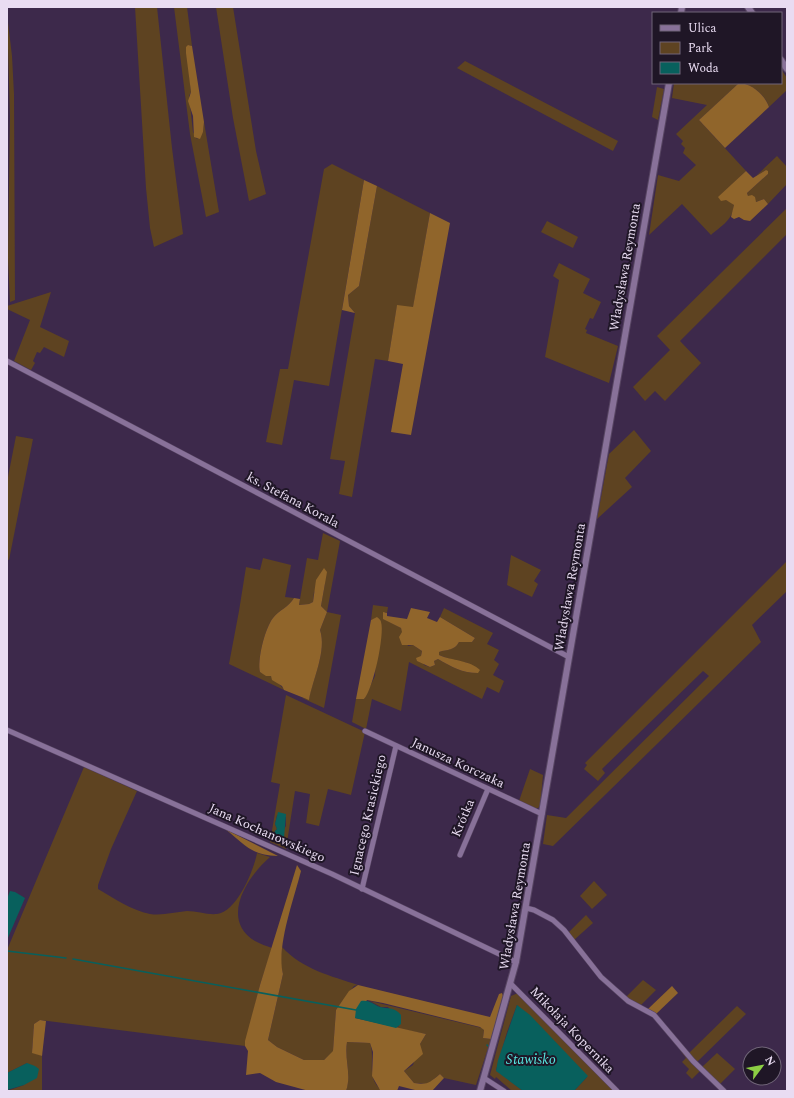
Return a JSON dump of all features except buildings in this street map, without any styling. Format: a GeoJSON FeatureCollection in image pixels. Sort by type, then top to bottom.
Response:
{"type":"FeatureCollection","features":[{"type":"Feature","properties":{"kind":"street","name":"Władysława Reymonta"},"geometry":{"type":"LineString","coordinates":[[480,1091],[516,962],[669,84]]}},
{"type":"Feature","properties":{"kind":"street","name":"ks. Stefana Korala"},"geometry":{"type":"LineString","coordinates":[[7,361],[569,657]]}},
{"type":"Feature","properties":{"kind":"street","name":"Jana Kochanowskiego"},"geometry":{"type":"LineString","coordinates":[[7,730],[207,818],[516,962]]}},
{"type":"Feature","properties":{"kind":"street","name":"Janusza Korczaka"},"geometry":{"type":"LineString","coordinates":[[365,730],[542,814]]}},
{"type":"Feature","properties":{"kind":"street","name":"Ignacego Krasickiego"},"geometry":{"type":"LineString","coordinates":[[362,889],[396,746]]}},
{"type":"Feature","properties":{"kind":"street","name":"Krótka"},"geometry":{"type":"LineString","coordinates":[[460,855],[488,789]]}},
{"type":"Feature","properties":{"kind":"street"},"geometry":{"type":"LineString","coordinates":[[526,908],[534,910],[553,920],[564,930],[600,977],[628,1001],[654,1015],[693,1061],[724,1091]]}},
{"type":"Feature","properties":{"kind":"street","name":"Mikołaja Kopernika"},"geometry":{"type":"LineString","coordinates":[[511,984],[617,1091]]}},
{"type":"Feature","properties":{"kind":"street"},"geometry":{"type":"LineString","coordinates":[[484,1078],[504,1091]]}},
{"type":"Feature","properties":{"kind":"green space"},"geometry":{"type":"Polygon","coordinates":[[[135,7],[157,7],[183,234],[154,247],[150,228],[146,188],[135,7]]]}},
{"type":"Feature","properties":{"kind":"green space"},"geometry":{"type":"Polygon","coordinates":[[[174,7],[187,7],[192,46],[188,45],[188,60],[191,92],[189,96],[193,132],[197,139],[203,132],[204,122],[219,212],[206,217],[190,134],[174,7]]]}},
{"type":"Feature","properties":{"kind":"green space"},"geometry":{"type":"Polygon","coordinates":[[[216,7],[233,7],[256,151],[266,194],[249,201],[233,118],[216,7]]]}},
{"type":"Feature","properties":{"kind":"green space"},"geometry":{"type":"Polygon","coordinates":[[[7,14],[12,56],[14,94],[15,300],[10,302],[8,258],[10,116],[7,14]]]}},
{"type":"Feature","properties":{"kind":"green space"},"geometry":{"type":"Polygon","coordinates":[[[465,61],[618,141],[613,151],[457,68],[465,61]]]}},
{"type":"Feature","properties":{"kind":"green space"},"geometry":{"type":"Polygon","coordinates":[[[782,70],[787,78],[787,90],[769,107],[762,95],[745,84],[782,84],[782,70]]]}},
{"type":"Feature","properties":{"kind":"green space"},"geometry":{"type":"Polygon","coordinates":[[[674,84],[738,84],[699,120],[746,171],[719,197],[731,202],[734,205],[733,210],[729,219],[711,235],[682,204],[649,235],[658,175],[679,181],[696,165],[683,153],[685,148],[681,144],[683,141],[676,134],[707,105],[672,98],[674,84]]]}},
{"type":"Feature","properties":{"kind":"green space"},"geometry":{"type":"Polygon","coordinates":[[[657,87],[664,89],[658,120],[652,117],[657,87]]]}},
{"type":"Feature","properties":{"kind":"green space"},"geometry":{"type":"Polygon","coordinates":[[[777,156],[787,167],[787,184],[768,204],[764,199],[756,202],[748,196],[747,193],[768,174],[766,170],[756,176],[777,156]]]}},
{"type":"Feature","properties":{"kind":"green space"},"geometry":{"type":"Polygon","coordinates":[[[332,164],[364,180],[329,386],[294,380],[282,445],[266,442],[280,369],[288,369],[324,169],[332,164]]]}},
{"type":"Feature","properties":{"kind":"green space"},"geometry":{"type":"Polygon","coordinates":[[[377,186],[430,213],[413,308],[397,306],[388,361],[375,359],[352,497],[339,494],[345,461],[330,459],[355,313],[349,306],[348,295],[359,286],[377,186]]]}},
{"type":"Feature","properties":{"kind":"green space"},"geometry":{"type":"Polygon","coordinates":[[[787,208],[787,234],[680,341],[701,363],[665,401],[655,391],[645,401],[633,387],[670,350],[657,336],[787,208]]]}},
{"type":"Feature","properties":{"kind":"green space"},"geometry":{"type":"Polygon","coordinates":[[[547,221],[578,237],[573,248],[541,232],[547,221]]]}},
{"type":"Feature","properties":{"kind":"green space"},"geometry":{"type":"Polygon","coordinates":[[[559,263],[590,279],[583,293],[601,302],[593,319],[590,318],[585,329],[587,330],[586,333],[618,346],[609,383],[545,357],[559,280],[553,276],[559,263]]]}},
{"type":"Feature","properties":{"kind":"green space"},"geometry":{"type":"Polygon","coordinates":[[[51,292],[40,327],[69,341],[64,357],[44,347],[40,353],[37,352],[33,361],[35,363],[31,370],[14,361],[30,320],[7,309],[7,306],[51,292]]]}},
{"type":"Feature","properties":{"kind":"green space"},"geometry":{"type":"Polygon","coordinates":[[[634,430],[651,451],[625,478],[632,487],[597,519],[609,454],[634,430]]]}},
{"type":"Feature","properties":{"kind":"green space"},"geometry":{"type":"Polygon","coordinates":[[[16,436],[33,439],[9,560],[7,559],[7,482],[16,436]]]}},
{"type":"Feature","properties":{"kind":"green space"},"geometry":{"type":"Polygon","coordinates":[[[323,533],[340,541],[327,612],[321,606],[325,583],[314,592],[313,602],[299,605],[307,558],[318,560],[323,533]]]}},
{"type":"Feature","properties":{"kind":"green space"},"geometry":{"type":"Polygon","coordinates":[[[511,555],[541,570],[534,581],[538,584],[532,597],[507,585],[511,555]]]}},
{"type":"Feature","properties":{"kind":"green space"},"geometry":{"type":"Polygon","coordinates":[[[263,558],[291,565],[285,597],[294,598],[275,615],[270,623],[261,652],[259,667],[260,672],[271,676],[284,690],[229,664],[246,567],[260,570],[263,558]]]}},
{"type":"Feature","properties":{"kind":"green space"},"geometry":{"type":"Polygon","coordinates":[[[787,561],[787,591],[752,625],[761,642],[553,846],[543,844],[547,815],[566,818],[709,676],[703,671],[602,769],[605,773],[598,781],[584,769],[587,765],[585,763],[787,561]]]}},
{"type":"Feature","properties":{"kind":"green space"},"geometry":{"type":"Polygon","coordinates":[[[373,605],[388,607],[387,613],[385,612],[386,620],[401,628],[408,646],[413,645],[422,651],[421,656],[424,665],[430,667],[435,665],[434,661],[438,659],[462,671],[478,673],[468,663],[455,661],[439,655],[439,652],[455,647],[459,642],[472,642],[475,638],[440,617],[444,608],[493,633],[487,644],[499,650],[494,660],[499,664],[493,675],[504,681],[499,693],[487,687],[482,699],[409,662],[401,711],[372,699],[366,729],[352,722],[356,699],[364,699],[375,676],[377,618],[371,620],[373,605]]]}},
{"type":"Feature","properties":{"kind":"green space"},"geometry":{"type":"Polygon","coordinates":[[[327,612],[341,615],[324,708],[302,698],[309,699],[321,656],[322,638],[320,630],[327,612]]]}},
{"type":"Feature","properties":{"kind":"green space"},"geometry":{"type":"Polygon","coordinates":[[[286,695],[365,732],[351,795],[328,789],[319,826],[306,823],[310,794],[295,791],[286,849],[270,842],[280,784],[271,782],[286,695]],[[277,815],[275,824],[277,829],[273,839],[277,840],[286,826],[286,817],[277,815]]]}},
{"type":"Feature","properties":{"kind":"green space"},"geometry":{"type":"Polygon","coordinates":[[[84,767],[137,791],[111,849],[98,885],[98,889],[130,907],[150,914],[187,911],[217,914],[224,912],[238,898],[248,879],[257,853],[270,857],[253,875],[246,886],[238,910],[239,921],[244,932],[255,941],[272,948],[260,985],[245,1046],[40,1020],[34,1024],[32,1052],[42,1056],[42,1091],[7,1091],[24,1085],[27,1063],[7,1073],[7,950],[84,767]]]}},
{"type":"Feature","properties":{"kind":"green space"},"geometry":{"type":"Polygon","coordinates":[[[530,769],[543,775],[540,807],[535,809],[519,801],[530,769]]]}},
{"type":"Feature","properties":{"kind":"green space"},"geometry":{"type":"Polygon","coordinates":[[[594,881],[607,895],[592,909],[580,896],[594,881]]]}},
{"type":"Feature","properties":{"kind":"green space"},"geometry":{"type":"Polygon","coordinates":[[[586,915],[593,923],[574,940],[569,932],[586,915]]]}},
{"type":"Feature","properties":{"kind":"green space"},"geometry":{"type":"Polygon","coordinates":[[[282,947],[290,955],[317,971],[358,985],[354,986],[336,1010],[333,1052],[324,1060],[304,1060],[277,1047],[268,1040],[283,974],[280,963],[282,947]]]}},
{"type":"Feature","properties":{"kind":"green space"},"geometry":{"type":"Polygon","coordinates":[[[643,980],[656,990],[641,1005],[626,997],[643,980]]]}},
{"type":"Feature","properties":{"kind":"green space"},"geometry":{"type":"Polygon","coordinates":[[[518,993],[614,1091],[574,1091],[587,1077],[517,1005],[507,1032],[496,1070],[523,1091],[512,1091],[496,1077],[495,1079],[490,1075],[511,996],[518,993]]]}},
{"type":"Feature","properties":{"kind":"green space"},"geometry":{"type":"Polygon","coordinates":[[[370,1001],[482,1028],[484,1030],[483,1038],[491,1039],[476,1085],[444,1078],[440,1074],[428,1084],[414,1083],[404,1071],[413,1065],[420,1044],[426,1034],[396,1028],[399,1026],[388,1007],[381,1007],[370,1001]]]}},
{"type":"Feature","properties":{"kind":"green space"},"geometry":{"type":"Polygon","coordinates":[[[737,1006],[746,1014],[697,1062],[688,1054],[737,1006]]]}},
{"type":"Feature","properties":{"kind":"green space"},"geometry":{"type":"Polygon","coordinates":[[[347,1042],[370,1043],[372,1050],[372,1074],[374,1080],[382,1091],[346,1091],[348,1085],[346,1054],[347,1042]]]}},
{"type":"Feature","properties":{"kind":"green space"},"geometry":{"type":"Polygon","coordinates":[[[681,1049],[701,1070],[692,1079],[686,1073],[689,1069],[682,1062],[686,1058],[680,1050],[681,1049]]]}},
{"type":"Feature","properties":{"kind":"green space"},"geometry":{"type":"Polygon","coordinates":[[[717,1053],[735,1069],[720,1084],[702,1067],[717,1053]]]}},
{"type":"Feature","properties":{"kind":"shaded area"},"geometry":{"type":"Polygon","coordinates":[[[188,45],[192,46],[204,122],[203,132],[200,139],[194,137],[193,116],[188,101],[191,92],[186,53],[186,47],[188,45]]]}},
{"type":"Feature","properties":{"kind":"shaded area"},"geometry":{"type":"Polygon","coordinates":[[[738,84],[753,87],[761,94],[769,107],[725,148],[699,120],[738,84]]]}},
{"type":"Feature","properties":{"kind":"shaded area"},"geometry":{"type":"Polygon","coordinates":[[[766,170],[768,171],[768,174],[747,193],[748,196],[752,195],[755,197],[756,202],[764,199],[768,204],[750,221],[739,217],[734,219],[731,217],[734,205],[726,200],[721,201],[718,197],[746,171],[753,178],[766,170]]]}},
{"type":"Feature","properties":{"kind":"shaded area"},"geometry":{"type":"Polygon","coordinates":[[[364,180],[377,186],[359,286],[348,295],[349,306],[355,313],[342,310],[364,180]]]}},
{"type":"Feature","properties":{"kind":"shaded area"},"geometry":{"type":"Polygon","coordinates":[[[430,213],[450,223],[411,435],[391,432],[403,364],[388,361],[397,305],[413,307],[430,213]]]}},
{"type":"Feature","properties":{"kind":"shaded area"},"geometry":{"type":"Polygon","coordinates":[[[324,568],[327,572],[321,606],[327,612],[320,630],[322,638],[321,656],[309,700],[284,690],[282,686],[272,680],[271,676],[266,676],[260,672],[259,667],[267,629],[273,618],[294,598],[300,599],[299,605],[313,602],[316,580],[324,568]]]}},
{"type":"Feature","properties":{"kind":"shaded area"},"geometry":{"type":"Polygon","coordinates":[[[411,608],[430,612],[427,618],[437,622],[440,617],[475,638],[472,642],[459,642],[453,648],[439,652],[439,655],[471,664],[480,670],[478,673],[462,671],[438,659],[434,661],[435,665],[430,667],[417,661],[416,658],[421,656],[422,651],[413,645],[402,645],[399,637],[402,632],[401,628],[383,619],[383,612],[387,613],[387,616],[407,619],[411,608]]]}},
{"type":"Feature","properties":{"kind":"shaded area"},"geometry":{"type":"Polygon","coordinates":[[[377,617],[381,621],[382,628],[380,649],[374,674],[371,685],[364,699],[356,699],[371,620],[377,617]]]}},
{"type":"Feature","properties":{"kind":"shaded area"},"geometry":{"type":"Polygon","coordinates":[[[225,829],[278,856],[261,854],[254,851],[225,829]]]}},
{"type":"Feature","properties":{"kind":"shaded area"},"geometry":{"type":"Polygon","coordinates":[[[297,865],[301,871],[284,937],[281,963],[283,974],[268,1040],[277,1047],[304,1060],[324,1060],[333,1051],[336,1010],[349,991],[358,985],[490,1017],[499,994],[502,993],[503,996],[491,1039],[483,1038],[484,1030],[480,1027],[367,1000],[355,1018],[426,1034],[420,1044],[423,1054],[404,1071],[414,1083],[419,1084],[428,1083],[440,1074],[444,1078],[432,1091],[419,1091],[399,1086],[397,1091],[380,1090],[372,1076],[373,1052],[370,1043],[347,1042],[346,1054],[348,1085],[346,1091],[309,1091],[276,1082],[260,1073],[246,1075],[248,1051],[245,1046],[245,1041],[260,985],[297,865]]]}},
{"type":"Feature","properties":{"kind":"shaded area"},"geometry":{"type":"Polygon","coordinates":[[[672,986],[678,993],[655,1015],[648,1009],[672,986]]]}},
{"type":"Feature","properties":{"kind":"shaded area"},"geometry":{"type":"Polygon","coordinates":[[[40,1020],[46,1021],[42,1056],[32,1053],[34,1024],[40,1020]]]}},
{"type":"Feature","properties":{"kind":"water"},"geometry":{"type":"Polygon","coordinates":[[[278,812],[286,814],[284,838],[280,841],[273,839],[277,829],[275,824],[278,812]]]}},
{"type":"Feature","properties":{"kind":"water"},"geometry":{"type":"Polygon","coordinates":[[[10,891],[15,892],[25,898],[7,940],[7,899],[10,891]]]}},
{"type":"Feature","properties":{"kind":"water"},"geometry":{"type":"Polygon","coordinates":[[[361,1001],[369,1002],[380,1007],[399,1012],[401,1015],[401,1024],[396,1028],[355,1018],[356,1009],[361,1001]]]}},
{"type":"Feature","properties":{"kind":"water","name":"Stawisko"},"geometry":{"type":"Polygon","coordinates":[[[517,1005],[530,1015],[588,1076],[574,1091],[523,1091],[496,1071],[498,1060],[517,1005]]]}},
{"type":"Feature","properties":{"kind":"water"},"geometry":{"type":"Polygon","coordinates":[[[27,1063],[39,1069],[37,1078],[24,1085],[7,1090],[7,1073],[27,1063]]]}},
{"type":"Feature","properties":{"kind":"waterway"},"geometry":{"type":"LineString","coordinates":[[7,951],[66,958]]}},
{"type":"Feature","properties":{"kind":"waterway"},"geometry":{"type":"LineString","coordinates":[[73,959],[356,1010]]}}]}
